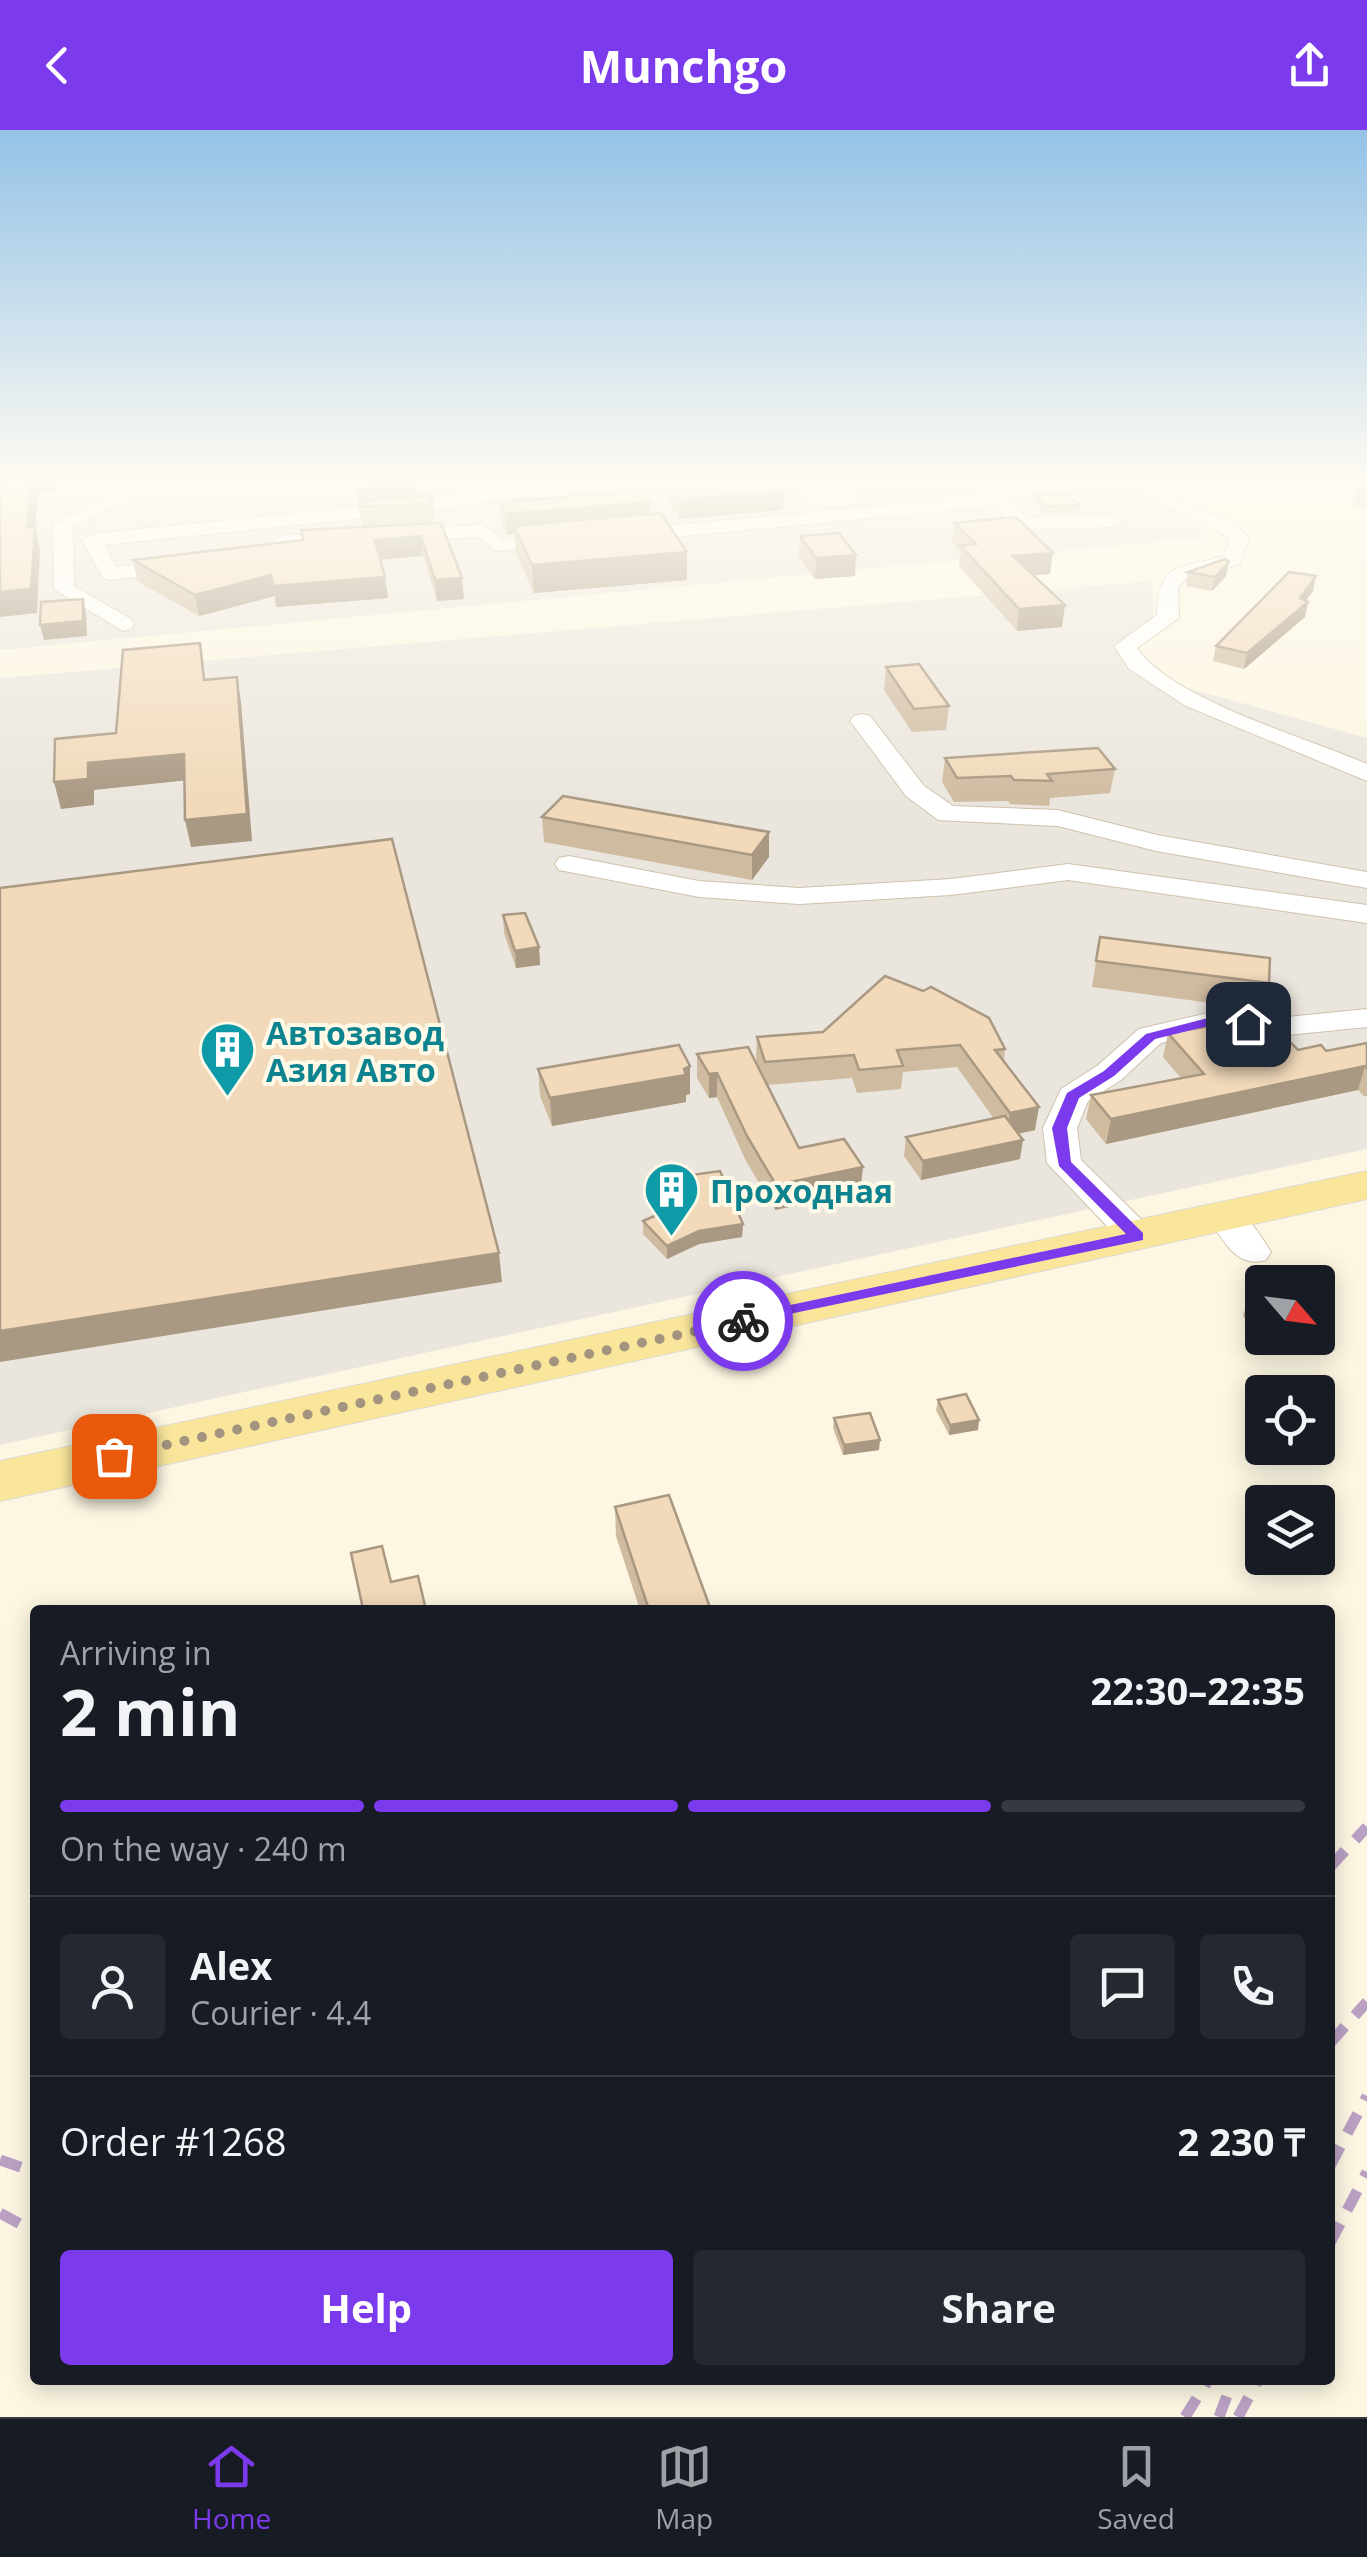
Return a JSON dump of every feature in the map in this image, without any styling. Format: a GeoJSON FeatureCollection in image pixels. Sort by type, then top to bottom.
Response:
{"type":"FeatureCollection","features":[{"type":"Feature","properties":{"kind":"main road"},"geometry":{"type":"LineString","coordinates":[[0,1481],[1137,1236],[1240,1235],[1367,1185]]}},
{"type":"Feature","properties":{"kind":"lane"},"geometry":{"type":"LineString","coordinates":[[67,591],[123,624]]}},
{"type":"Feature","properties":{"kind":"lane"},"geometry":{"type":"LineString","coordinates":[[1168,591],[1168,618],[1125,646],[1129,660],[1170,690],[1367,773]]}},
{"type":"Feature","properties":{"kind":"lane"},"geometry":{"type":"LineString","coordinates":[[862,721],[916,791],[946,814],[1058,818],[1156,844],[1367,880]]}},
{"type":"Feature","properties":{"kind":"lane"},"geometry":{"type":"LineString","coordinates":[[569,864],[699,889],[799,896],[952,887],[1068,872],[1367,914]]}},
{"type":"Feature","properties":{"kind":"lane"},"geometry":{"type":"LineString","coordinates":[[1137,1236],[1064,1163],[1060,1128],[1072,1096],[1109,1074],[1150,1036],[1208,1022],[1287,1026],[1367,1018]]}},
{"type":"Feature","properties":{"kind":"shaded area"},"geometry":{"type":"Polygon","coordinates":[[[0,591],[634,591],[0,650],[0,591]]]}},
{"type":"Feature","properties":{"kind":"shaded area"},"geometry":{"type":"Polygon","coordinates":[[[1036,591],[1152,591],[1154,621],[1123,659],[1133,673],[1367,738],[1367,1149],[0,1445],[0,678],[1036,591]]]}},
{"type":"Feature","properties":{"kind":"building"},"geometry":{"type":"Polygon","coordinates":[[[1002,591],[1050,591],[1065,605],[1019,609],[1002,591]]]}},
{"type":"Feature","properties":{"kind":"building"},"geometry":{"type":"Polygon","coordinates":[[[1271,591],[1305,591],[1300,598],[1308,602],[1247,653],[1216,646],[1271,591]]]}},
{"type":"Feature","properties":{"kind":"building"},"geometry":{"type":"Polygon","coordinates":[[[83,599],[83,621],[40,625],[41,602],[83,599]]]}},
{"type":"Feature","properties":{"kind":"building"},"geometry":{"type":"Polygon","coordinates":[[[200,643],[204,680],[237,677],[247,814],[185,820],[184,754],[88,763],[88,779],[54,782],[55,739],[116,733],[123,650],[200,643]]]}},
{"type":"Feature","properties":{"kind":"building"},"geometry":{"type":"Polygon","coordinates":[[[919,664],[949,706],[914,709],[886,667],[919,664]]]}},
{"type":"Feature","properties":{"kind":"building"},"geometry":{"type":"Polygon","coordinates":[[[1098,748],[1115,769],[1047,774],[1052,781],[1014,780],[1011,776],[957,778],[945,758],[1098,748]]]}},
{"type":"Feature","properties":{"kind":"building"},"geometry":{"type":"Polygon","coordinates":[[[563,796],[769,832],[752,855],[542,817],[563,796]]]}},
{"type":"Feature","properties":{"kind":"building","name":"Автозавод Азия Авто"},"geometry":{"type":"Polygon","coordinates":[[[392,839],[499,1253],[0,1331],[0,888],[392,839]]]}},
{"type":"Feature","properties":{"kind":"building"},"geometry":{"type":"Polygon","coordinates":[[[525,913],[539,947],[515,951],[503,915],[525,913]]]}},
{"type":"Feature","properties":{"kind":"building"},"geometry":{"type":"Polygon","coordinates":[[[1100,937],[1270,958],[1269,983],[1096,961],[1100,937]]]}},
{"type":"Feature","properties":{"kind":"building"},"geometry":{"type":"Polygon","coordinates":[[[885,976],[923,991],[931,987],[989,1018],[1005,1049],[995,1050],[1039,1107],[1010,1113],[960,1045],[897,1050],[903,1066],[859,1070],[854,1055],[765,1062],[757,1037],[823,1032],[885,976]]]}},
{"type":"Feature","properties":{"kind":"building"},"geometry":{"type":"Polygon","coordinates":[[[1265,1017],[1298,1050],[1321,1045],[1326,1051],[1367,1043],[1367,1068],[1111,1119],[1091,1095],[1204,1074],[1168,1033],[1265,1017]]]}},
{"type":"Feature","properties":{"kind":"building"},"geometry":{"type":"Polygon","coordinates":[[[679,1045],[690,1066],[684,1069],[686,1075],[550,1098],[538,1069],[679,1045]]]}},
{"type":"Feature","properties":{"kind":"building"},"geometry":{"type":"Polygon","coordinates":[[[748,1047],[799,1148],[844,1139],[863,1167],[776,1185],[717,1073],[709,1074],[697,1054],[748,1047]]]}},
{"type":"Feature","properties":{"kind":"building"},"geometry":{"type":"Polygon","coordinates":[[[1005,1116],[1023,1140],[923,1161],[906,1137],[1005,1116]]]}},
{"type":"Feature","properties":{"kind":"building"},"geometry":{"type":"Polygon","coordinates":[[[720,1171],[743,1224],[699,1231],[667,1246],[643,1221],[693,1199],[684,1176],[720,1171]]]}},
{"type":"Feature","properties":{"kind":"building"},"geometry":{"type":"Polygon","coordinates":[[[966,1394],[979,1420],[950,1425],[938,1400],[966,1394]]]}},
{"type":"Feature","properties":{"kind":"building"},"geometry":{"type":"Polygon","coordinates":[[[870,1413],[880,1440],[844,1445],[834,1418],[870,1413]]]}},
{"type":"Feature","properties":{"kind":"building"},"geometry":{"type":"Polygon","coordinates":[[[669,1495],[709,1605],[647,1605],[615,1507],[669,1495]]]}},
{"type":"Feature","properties":{"kind":"building"},"geometry":{"type":"Polygon","coordinates":[[[382,1546],[391,1582],[418,1576],[425,1605],[362,1605],[351,1553],[382,1546]]]}},
{"type":"Feature","properties":{"kind":"railway"},"geometry":{"type":"LineString","coordinates":[[1335,1862],[1367,1827]]}},
{"type":"Feature","properties":{"kind":"railway"},"geometry":{"type":"LineString","coordinates":[[1335,2037],[1367,2002]]}},
{"type":"Feature","properties":{"kind":"railway"},"geometry":{"type":"LineString","coordinates":[[1335,2157],[1367,2096]]}},
{"type":"Feature","properties":{"kind":"railway"},"geometry":{"type":"LineString","coordinates":[[0,2160],[30,2170]]}},
{"type":"Feature","properties":{"kind":"railway"},"geometry":{"type":"LineString","coordinates":[[1335,2233],[1367,2172]]}},
{"type":"Feature","properties":{"kind":"railway"},"geometry":{"type":"LineString","coordinates":[[0,2213],[30,2229]]}},
{"type":"Feature","properties":{"kind":"railway"},"geometry":{"type":"LineString","coordinates":[[1185,2417],[1205,2385]]}},
{"type":"Feature","properties":{"kind":"railway"},"geometry":{"type":"LineString","coordinates":[[1219,2417],[1231,2385]]}},
{"type":"Feature","properties":{"kind":"railway"},"geometry":{"type":"LineString","coordinates":[[1238,2417],[1255,2385]]}},
{"type":"Feature","properties":{"kind":"way so far"},"geometry":{"type":"LineString","coordinates":[[114,1456],[743,1321]]}},
{"type":"Feature","properties":{"kind":"place","name":"Автозавод Азия Авто"},"geometry":{"type":"Point","coordinates":[227,1099]}},
{"type":"Feature","properties":{"kind":"place","name":"Проходная"},"geometry":{"type":"Point","coordinates":[671,1239]}},
{"type":"Feature","properties":{"kind":"route"},"geometry":{"type":"LineString","coordinates":[[743,1321],[1137,1236],[1064,1163],[1060,1128],[1072,1096],[1109,1074],[1150,1036],[1208,1022],[1248,1024]]}}]}
